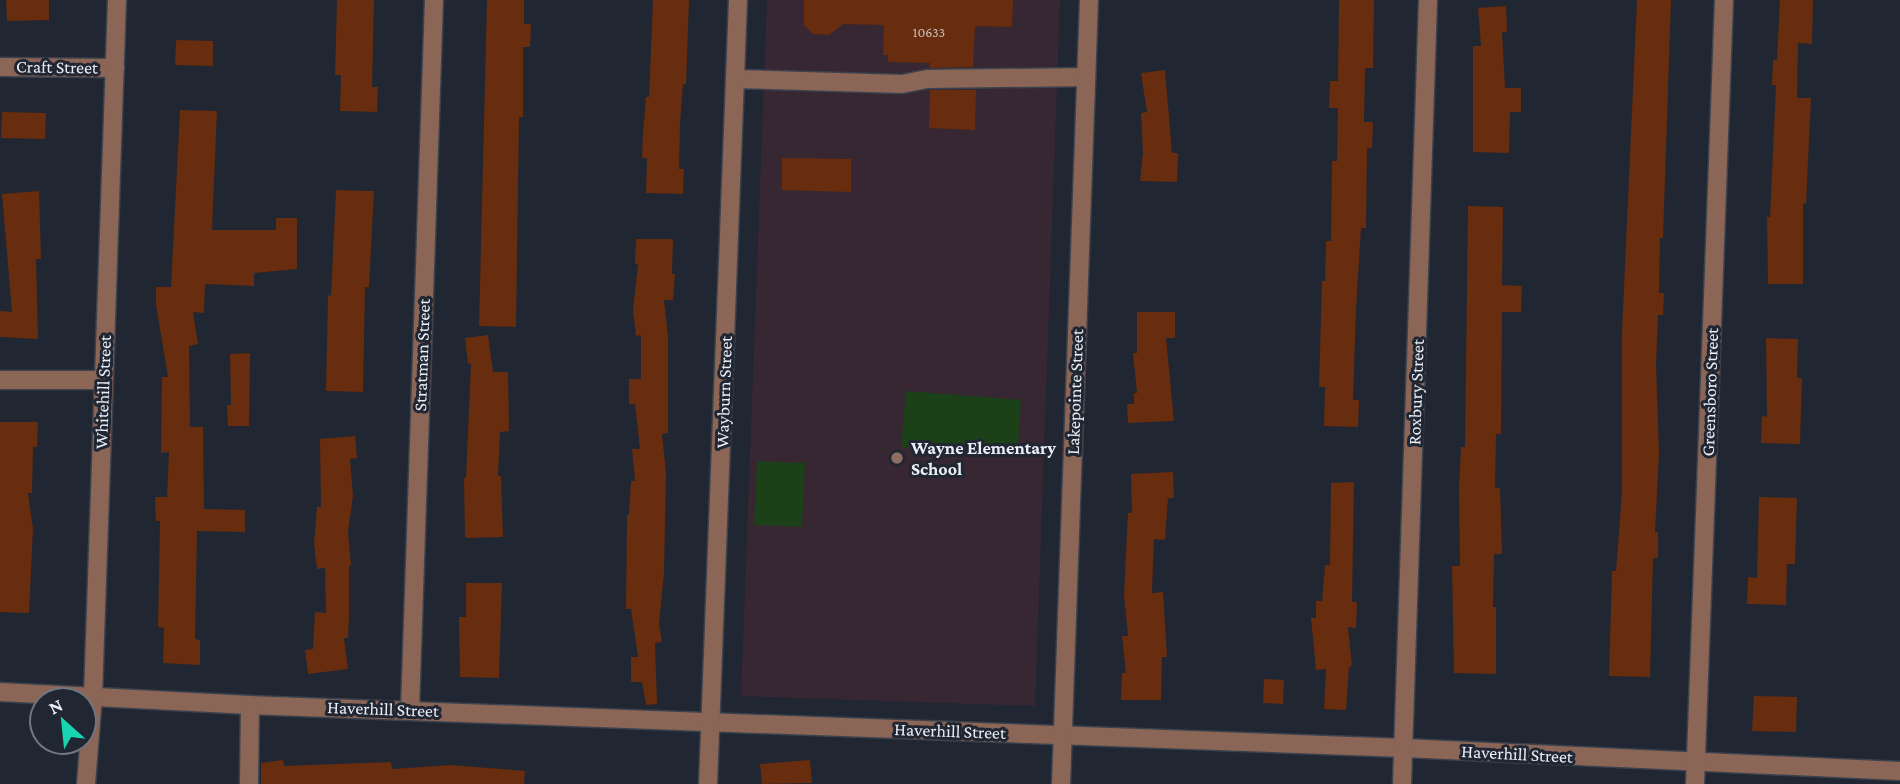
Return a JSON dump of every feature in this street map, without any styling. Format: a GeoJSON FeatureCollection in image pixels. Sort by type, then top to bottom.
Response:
{"type":"FeatureCollection","features":[{"type":"Feature","properties":{"kind":"street","name":"Whitehill Street"},"geometry":{"type":"LineString","coordinates":[[93,686],[117,0]]}},
{"type":"Feature","properties":{"kind":"street","name":"Stratman Street"},"geometry":{"type":"LineString","coordinates":[[410,710],[434,0]]}},
{"type":"Feature","properties":{"kind":"street","name":"Wayburn Street"},"geometry":{"type":"LineString","coordinates":[[708,784],[738,0]]}},
{"type":"Feature","properties":{"kind":"street","name":"Lakepointe Street"},"geometry":{"type":"LineString","coordinates":[[1060,784],[1089,0]]}},
{"type":"Feature","properties":{"kind":"street","name":"Roxbury Street"},"geometry":{"type":"LineString","coordinates":[[1402,784],[1428,0]]}},
{"type":"Feature","properties":{"kind":"street","name":"Greensboro Street"},"geometry":{"type":"LineString","coordinates":[[1695,784],[1724,0]]}},
{"type":"Feature","properties":{"kind":"street","name":"Craft Street"},"geometry":{"type":"LineString","coordinates":[[0,67],[115,68]]}},
{"type":"Feature","properties":{"kind":"street"},"geometry":{"type":"LineString","coordinates":[[735,79],[902,84],[927,79],[1086,77]]}},
{"type":"Feature","properties":{"kind":"street"},"geometry":{"type":"LineString","coordinates":[[0,380],[103,380]]}},
{"type":"Feature","properties":{"kind":"street","name":"Haverhill Street"},"geometry":{"type":"LineString","coordinates":[[0,692],[28,693]]}},
{"type":"Feature","properties":{"kind":"street","name":"Haverhill Street"},"geometry":{"type":"LineString","coordinates":[[98,696],[250,705],[1404,748],[1696,764],[1900,771]]}},
{"type":"Feature","properties":{"kind":"street"},"geometry":{"type":"LineString","coordinates":[[249,784],[250,705]]}},
{"type":"Feature","properties":{"kind":"street","name":"Whitehill Street"},"geometry":{"type":"LineString","coordinates":[[86,784],[88,756]]}},
{"type":"Feature","properties":{"kind":"shaded area","name":"Wayne Elementary School"},"geometry":{"type":"Polygon","coordinates":[[[767,0],[1060,0],[1035,706],[741,696],[767,0]]]}},
{"type":"Feature","properties":{"kind":"green space"},"geometry":{"type":"Polygon","coordinates":[[[906,391],[1021,400],[1017,456],[901,447],[906,391]]]}},
{"type":"Feature","properties":{"kind":"green space"},"geometry":{"type":"Polygon","coordinates":[[[757,461],[805,463],[802,527],[754,525],[757,461]]]}},
{"type":"Feature","properties":{"kind":"building"},"geometry":{"type":"Polygon","coordinates":[[[6,0],[49,0],[49,20],[7,21],[6,0]]]}},
{"type":"Feature","properties":{"kind":"building"},"geometry":{"type":"Polygon","coordinates":[[[337,0],[374,0],[372,87],[378,87],[377,112],[340,111],[341,75],[335,75],[337,0]]]}},
{"type":"Feature","properties":{"kind":"building"},"geometry":{"type":"Polygon","coordinates":[[[487,0],[524,0],[524,24],[531,24],[530,47],[523,47],[523,117],[519,117],[516,327],[479,326],[487,0]]]}},
{"type":"Feature","properties":{"kind":"building"},"geometry":{"type":"Polygon","coordinates":[[[653,0],[689,0],[686,84],[683,84],[680,123],[679,169],[684,169],[683,194],[646,193],[647,158],[642,158],[646,97],[649,97],[653,0]]]}},
{"type":"Feature","properties":{"kind":"building"},"geometry":{"type":"Polygon","coordinates":[[[804,0],[1013,0],[1012,27],[975,26],[973,67],[930,68],[930,63],[888,62],[888,55],[883,55],[884,25],[843,24],[829,35],[813,34],[804,25],[804,0]]]}},
{"type":"Feature","properties":{"kind":"building"},"geometry":{"type":"Polygon","coordinates":[[[1339,0],[1374,0],[1373,68],[1365,68],[1364,122],[1373,122],[1372,148],[1367,148],[1366,228],[1361,228],[1356,309],[1353,400],[1359,400],[1358,427],[1324,426],[1325,387],[1319,387],[1322,281],[1325,281],[1326,241],[1331,241],[1332,161],[1337,161],[1338,108],[1329,108],[1330,81],[1338,81],[1339,0]]]}},
{"type":"Feature","properties":{"kind":"building"},"geometry":{"type":"Polygon","coordinates":[[[1637,0],[1671,0],[1663,238],[1660,238],[1659,293],[1664,293],[1663,315],[1658,315],[1656,364],[1659,454],[1655,532],[1658,532],[1658,558],[1653,558],[1650,677],[1609,676],[1612,571],[1616,571],[1622,493],[1622,333],[1637,0]]]}},
{"type":"Feature","properties":{"kind":"building"},"geometry":{"type":"Polygon","coordinates":[[[1780,0],[1813,0],[1812,44],[1798,43],[1797,98],[1811,98],[1806,204],[1803,203],[1803,284],[1768,284],[1767,217],[1770,217],[1776,85],[1772,85],[1773,60],[1777,60],[1780,0]]]}},
{"type":"Feature","properties":{"kind":"building"},"geometry":{"type":"Polygon","coordinates":[[[1506,6],[1507,32],[1502,32],[1505,88],[1521,88],[1521,112],[1510,112],[1509,153],[1473,152],[1473,46],[1481,46],[1478,8],[1506,6]]]}},
{"type":"Feature","properties":{"kind":"building"},"geometry":{"type":"Polygon","coordinates":[[[176,40],[213,41],[213,66],[175,65],[176,40]]]}},
{"type":"Feature","properties":{"kind":"building"},"geometry":{"type":"Polygon","coordinates":[[[1165,70],[1172,153],[1178,153],[1177,182],[1140,181],[1143,152],[1141,113],[1147,112],[1141,73],[1165,70]]]}},
{"type":"Feature","properties":{"kind":"building"},"geometry":{"type":"Polygon","coordinates":[[[930,90],[976,90],[975,130],[929,128],[930,90]]]}},
{"type":"Feature","properties":{"kind":"building"},"geometry":{"type":"Polygon","coordinates":[[[180,110],[217,111],[212,230],[276,230],[276,218],[297,218],[297,269],[254,273],[254,286],[205,284],[204,313],[193,312],[198,344],[189,346],[190,427],[203,427],[204,509],[245,510],[245,532],[197,531],[195,639],[200,640],[200,665],[163,663],[164,628],[158,627],[160,521],[156,521],[155,497],[167,497],[169,452],[161,453],[162,377],[168,377],[156,305],[156,287],[171,287],[180,110]]]}},
{"type":"Feature","properties":{"kind":"building"},"geometry":{"type":"Polygon","coordinates":[[[2,112],[46,113],[45,139],[1,138],[2,112]]]}},
{"type":"Feature","properties":{"kind":"building"},"geometry":{"type":"Polygon","coordinates":[[[782,158],[851,159],[851,192],[782,190],[782,158]]]}},
{"type":"Feature","properties":{"kind":"building"},"geometry":{"type":"Polygon","coordinates":[[[336,190],[374,191],[369,287],[365,287],[363,392],[326,391],[328,295],[331,296],[336,190]]]}},
{"type":"Feature","properties":{"kind":"building"},"geometry":{"type":"Polygon","coordinates":[[[39,191],[41,259],[36,259],[38,339],[0,337],[0,311],[12,312],[2,194],[39,191]]]}},
{"type":"Feature","properties":{"kind":"building"},"geometry":{"type":"Polygon","coordinates":[[[1468,206],[1503,207],[1502,285],[1522,286],[1521,312],[1502,312],[1501,434],[1496,434],[1495,488],[1500,488],[1502,554],[1494,554],[1493,607],[1496,607],[1496,674],[1454,673],[1452,566],[1460,566],[1459,487],[1461,447],[1465,447],[1468,206]]]}},
{"type":"Feature","properties":{"kind":"building"},"geometry":{"type":"Polygon","coordinates":[[[636,239],[673,239],[672,274],[675,274],[673,300],[664,300],[668,336],[668,433],[662,434],[666,473],[664,573],[659,624],[662,642],[655,643],[657,704],[646,705],[642,682],[631,682],[631,657],[638,657],[631,609],[626,609],[627,514],[629,515],[631,481],[635,481],[632,449],[640,449],[635,404],[629,404],[629,379],[641,379],[641,335],[636,336],[633,310],[638,264],[635,264],[636,239]]]}},
{"type":"Feature","properties":{"kind":"building"},"geometry":{"type":"Polygon","coordinates":[[[1137,312],[1175,312],[1175,338],[1166,338],[1174,421],[1128,423],[1127,404],[1134,404],[1134,393],[1137,393],[1133,353],[1137,353],[1137,312]]]}},
{"type":"Feature","properties":{"kind":"building"},"geometry":{"type":"Polygon","coordinates":[[[488,335],[493,372],[508,372],[509,431],[500,432],[498,476],[501,476],[503,537],[465,538],[464,478],[471,363],[468,364],[465,338],[488,335]]]}},
{"type":"Feature","properties":{"kind":"building"},"geometry":{"type":"Polygon","coordinates":[[[1766,338],[1798,339],[1797,378],[1802,378],[1800,444],[1761,443],[1762,416],[1767,417],[1766,338]]]}},
{"type":"Feature","properties":{"kind":"building"},"geometry":{"type":"Polygon","coordinates":[[[250,353],[249,426],[228,426],[227,405],[231,405],[230,354],[250,353]]]}},
{"type":"Feature","properties":{"kind":"building"},"geometry":{"type":"Polygon","coordinates":[[[0,422],[38,422],[37,447],[33,447],[32,493],[28,493],[33,529],[29,613],[0,612],[0,422]]]}},
{"type":"Feature","properties":{"kind":"building"},"geometry":{"type":"Polygon","coordinates":[[[355,436],[357,458],[350,459],[353,496],[348,532],[351,565],[348,638],[344,638],[348,669],[308,674],[305,650],[313,649],[315,612],[326,613],[325,568],[317,569],[314,544],[317,507],[321,507],[320,439],[355,436]]]}},
{"type":"Feature","properties":{"kind":"building"},"geometry":{"type":"Polygon","coordinates":[[[1173,472],[1174,498],[1168,498],[1165,540],[1154,539],[1152,593],[1163,592],[1167,657],[1162,657],[1161,700],[1121,700],[1122,673],[1126,673],[1122,636],[1128,636],[1124,595],[1128,513],[1132,513],[1131,474],[1173,472]]]}},
{"type":"Feature","properties":{"kind":"building"},"geometry":{"type":"Polygon","coordinates":[[[1354,482],[1352,602],[1357,602],[1356,628],[1348,627],[1352,666],[1349,667],[1346,710],[1324,709],[1326,669],[1316,670],[1311,618],[1316,618],[1316,601],[1322,601],[1325,565],[1330,565],[1331,483],[1354,482]]]}},
{"type":"Feature","properties":{"kind":"building"},"geometry":{"type":"Polygon","coordinates":[[[1759,497],[1797,498],[1795,564],[1787,564],[1786,605],[1747,604],[1748,577],[1757,578],[1759,497]]]}},
{"type":"Feature","properties":{"kind":"building"},"geometry":{"type":"Polygon","coordinates":[[[466,583],[502,583],[499,678],[460,677],[459,617],[466,617],[466,583]]]}},
{"type":"Feature","properties":{"kind":"building"},"geometry":{"type":"Polygon","coordinates":[[[1264,679],[1284,680],[1283,704],[1263,703],[1264,679]]]}},
{"type":"Feature","properties":{"kind":"building"},"geometry":{"type":"Polygon","coordinates":[[[1754,696],[1797,697],[1796,732],[1752,731],[1754,696]]]}},
{"type":"Feature","properties":{"kind":"building"},"geometry":{"type":"Polygon","coordinates":[[[283,760],[284,766],[391,762],[392,769],[451,765],[525,771],[524,784],[261,784],[261,763],[283,760]]]}},
{"type":"Feature","properties":{"kind":"building"},"geometry":{"type":"Polygon","coordinates":[[[810,760],[812,783],[762,784],[760,764],[810,760]]]}},
{"type":"Feature","properties":{"kind":"place","name":"Wayne Elementary School"},"geometry":{"type":"Point","coordinates":[897,458]}}]}
